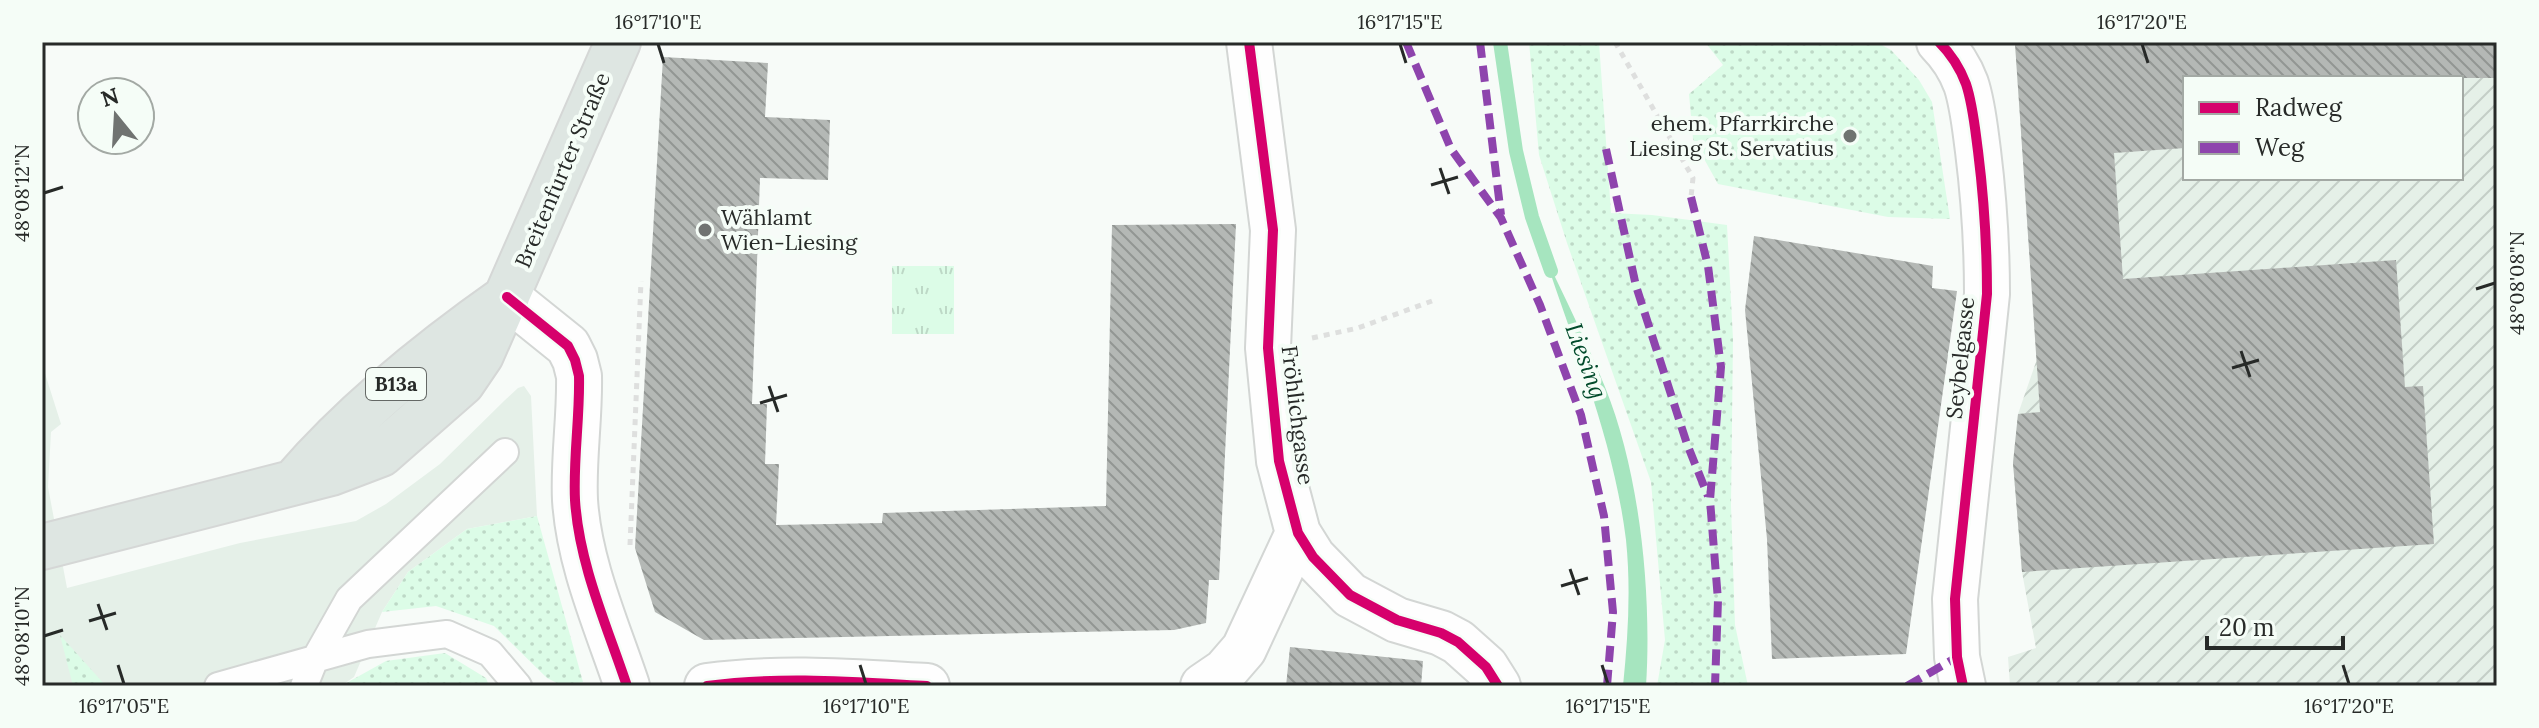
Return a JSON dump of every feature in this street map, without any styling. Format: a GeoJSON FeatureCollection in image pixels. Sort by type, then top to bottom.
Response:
{"type":"FeatureCollection","features":[{"type":"Feature","properties":{"kind":"main road","name":"Breitenfurter Straße"},"geometry":{"type":"LineString","coordinates":[[507,297],[618,42]]}},
{"type":"Feature","properties":{"kind":"main road","name":"B13a"},"geometry":{"type":"LineString","coordinates":[[50,545],[294,482],[333,438],[451,336],[507,297]]}},
{"type":"Feature","properties":{"kind":"street","name":"Fröhlichgasse"},"geometry":{"type":"LineString","coordinates":[[1249,42],[1273,230],[1268,348],[1279,461],[1298,533],[1313,557],[1350,595],[1397,620],[1441,633],[1458,642],[1486,667],[1498,686]]}},
{"type":"Feature","properties":{"kind":"street","name":"Seybelgasse"},"geometry":{"type":"LineString","coordinates":[[1939,42],[1950,53],[1965,81],[1972,106],[1987,248],[1987,294],[1955,599],[1957,657],[1963,686]]}},
{"type":"Feature","properties":{"kind":"street"},"geometry":{"type":"LineString","coordinates":[[507,297],[568,346],[575,360],[579,376],[575,499],[579,531],[627,686]]}},
{"type":"Feature","properties":{"kind":"street"},"geometry":{"type":"LineString","coordinates":[[1203,686],[1225,671],[1244,649],[1298,533]]}},
{"type":"Feature","properties":{"kind":"street"},"geometry":{"type":"LineString","coordinates":[[707,686],[750,680],[927,686]]}},
{"type":"Feature","properties":{"kind":"lane"},"geometry":{"type":"LineString","coordinates":[[304,686],[314,661],[349,599],[505,452]]}},
{"type":"Feature","properties":{"kind":"lane"},"geometry":{"type":"LineString","coordinates":[[218,686],[368,644],[447,634],[490,653],[518,686]]}},
{"type":"Feature","properties":{"kind":"path"},"geometry":{"type":"LineString","coordinates":[[1615,42],[1693,178],[1691,197]]}},
{"type":"Feature","properties":{"kind":"path"},"geometry":{"type":"LineString","coordinates":[[630,550],[641,281]]}},
{"type":"Feature","properties":{"kind":"path"},"geometry":{"type":"LineString","coordinates":[[1268,348],[1358,328],[1432,301]]}},
{"type":"Feature","properties":{"kind":"shaded area"},"geometry":{"type":"Polygon","coordinates":[[[2015,42],[2497,42],[2497,686],[2010,686],[2008,657],[2036,648],[2022,572],[2013,463],[2018,414],[2037,359],[2015,42]]]}},
{"type":"Feature","properties":{"kind":"shaded area"},"geometry":{"type":"Polygon","coordinates":[[[42,364],[61,424],[51,432],[48,487],[67,588],[240,543],[356,521],[386,504],[440,464],[505,400],[524,386],[531,396],[537,516],[467,529],[408,572],[382,612],[354,677],[341,686],[42,686],[42,364]]]}},
{"type":"Feature","properties":{"kind":"green space"},"geometry":{"type":"Polygon","coordinates":[[[1529,42],[1599,42],[1611,213],[1727,225],[1733,339],[1731,505],[1735,625],[1748,686],[1657,686],[1665,640],[1651,482],[1539,155],[1529,42]]]}},
{"type":"Feature","properties":{"kind":"green space"},"geometry":{"type":"Polygon","coordinates":[[[1705,42],[1876,42],[1891,50],[1919,80],[1932,102],[1950,219],[1888,217],[1718,184],[1693,139],[1689,94],[1723,65],[1705,42]]]}},
{"type":"Feature","properties":{"kind":"green space"},"geometry":{"type":"Polygon","coordinates":[[[892,266],[954,266],[954,334],[892,334],[892,266]]]}},
{"type":"Feature","properties":{"kind":"green space"},"geometry":{"type":"Polygon","coordinates":[[[537,516],[583,682],[563,686],[547,678],[494,626],[436,606],[382,612],[408,572],[467,529],[537,516]]]}},
{"type":"Feature","properties":{"kind":"green space"},"geometry":{"type":"Polygon","coordinates":[[[60,635],[106,686],[73,686],[60,635]]]}},
{"type":"Feature","properties":{"kind":"green space"},"geometry":{"type":"Polygon","coordinates":[[[445,653],[486,678],[489,686],[341,686],[386,661],[445,653]]]}},
{"type":"Feature","properties":{"kind":"water"},"geometry":{"type":"Polygon","coordinates":[[[1544,254],[1605,387],[1627,457],[1645,574],[1646,686],[1623,686],[1628,577],[1620,503],[1603,431],[1544,254]]]}},
{"type":"Feature","properties":{"kind":"building"},"geometry":{"type":"Polygon","coordinates":[[[2497,42],[2497,78],[2183,76],[2183,148],[2114,153],[2123,279],[2396,260],[2405,387],[2423,386],[2434,544],[2022,572],[2013,463],[2018,414],[2040,412],[2015,44],[2497,42]]]}},
{"type":"Feature","properties":{"kind":"building"},"geometry":{"type":"Polygon","coordinates":[[[663,57],[768,63],[765,117],[830,120],[828,180],[760,178],[752,404],[767,404],[765,464],[779,464],[776,525],[882,523],[883,513],[1106,506],[1112,225],[1236,224],[1219,580],[1209,580],[1206,623],[1174,630],[704,640],[655,612],[635,548],[663,57]]]}},
{"type":"Feature","properties":{"kind":"building"},"geometry":{"type":"Polygon","coordinates":[[[1754,236],[1933,266],[1932,288],[1957,291],[1906,654],[1772,659],[1767,539],[1745,310],[1754,236]]]}},
{"type":"Feature","properties":{"kind":"building"},"geometry":{"type":"Polygon","coordinates":[[[1290,647],[1423,661],[1421,686],[1286,686],[1290,647]]]}},
{"type":"Feature","properties":{"kind":"waterway","name":"Liesing"},"geometry":{"type":"LineString","coordinates":[[1500,42],[1516,151],[1532,217],[1551,271]]}},
{"type":"Feature","properties":{"kind":"marked path"},"geometry":{"type":"LineString","coordinates":[[1406,42],[1451,149],[1501,218],[1540,305],[1581,415],[1604,516],[1613,612],[1607,686]]}},
{"type":"Feature","properties":{"kind":"marked path"},"geometry":{"type":"LineString","coordinates":[[1480,42],[1501,215]]}},
{"type":"Feature","properties":{"kind":"marked path"},"geometry":{"type":"LineString","coordinates":[[1606,149],[1636,286],[1687,444],[1708,496]]}},
{"type":"Feature","properties":{"kind":"marked path"},"geometry":{"type":"LineString","coordinates":[[1691,197],[1708,266],[1721,367],[1710,500],[1718,600],[1715,686]]}},
{"type":"Feature","properties":{"kind":"marked path"},"geometry":{"type":"LineString","coordinates":[[1907,686],[1957,657]]}},
{"type":"Feature","properties":{"kind":"cycle path"},"geometry":{"type":"LineString","coordinates":[[1249,42],[1273,230],[1268,348],[1279,461],[1298,533],[1313,557],[1350,595],[1397,620],[1441,633],[1458,642],[1486,667],[1498,686]]}},
{"type":"Feature","properties":{"kind":"cycle path"},"geometry":{"type":"LineString","coordinates":[[1939,42],[1958,67],[1970,100],[1982,187],[1986,258],[1987,294],[1955,599],[1957,657],[1963,686]]}},
{"type":"Feature","properties":{"kind":"cycle path"},"geometry":{"type":"LineString","coordinates":[[507,297],[568,346],[575,360],[579,376],[575,485],[578,524],[595,594],[627,686]]}},
{"type":"Feature","properties":{"kind":"cycle path"},"geometry":{"type":"LineString","coordinates":[[707,686],[790,681],[927,686]]}},
{"type":"Feature","properties":{"kind":"place","name":"ehem. Pfarrkirche Liesing St. Servatius"},"geometry":{"type":"Point","coordinates":[1850,136]}},
{"type":"Feature","properties":{"kind":"place","name":"Wählamt Wien-Liesing"},"geometry":{"type":"Point","coordinates":[705,230]}}]}
